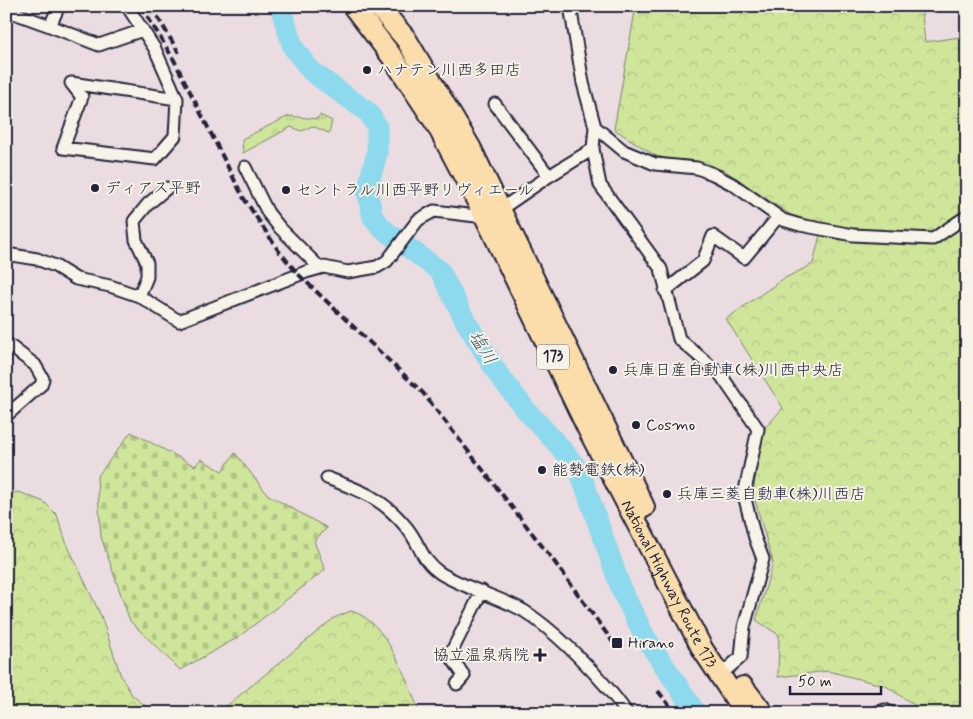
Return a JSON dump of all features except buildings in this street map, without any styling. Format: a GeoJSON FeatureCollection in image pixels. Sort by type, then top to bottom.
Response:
{"type":"FeatureCollection","features":[{"type":"Feature","properties":{"kind":"highway","name":"National Highway Route 173"},"geometry":{"type":"LineString","coordinates":[[353,6],[393,58],[493,212],[746,713]]}},
{"type":"Feature","properties":{"kind":"highway","name":"National Highway Route 173"},"geometry":{"type":"LineString","coordinates":[[378,6],[406,39],[470,147],[493,212]]}},
{"type":"Feature","properties":{"kind":"highway","name":"National Highway Route 173"},"geometry":{"type":"LineString","coordinates":[[724,672],[763,713]]}},
{"type":"Feature","properties":{"kind":"street"},"geometry":{"type":"LineString","coordinates":[[50,26],[59,6]]}},
{"type":"Feature","properties":{"kind":"street"},"geometry":{"type":"LineString","coordinates":[[127,6],[155,49],[177,99],[176,136],[155,159],[64,148],[82,98],[71,82],[177,99]]}},
{"type":"Feature","properties":{"kind":"street"},"geometry":{"type":"LineString","coordinates":[[570,6],[583,84],[595,127],[593,150],[600,185],[661,269],[679,339],[720,374],[758,429],[744,495],[754,538],[763,559],[744,627],[741,657],[724,672]]}},
{"type":"Feature","properties":{"kind":"street"},"geometry":{"type":"LineString","coordinates":[[6,10],[99,45],[143,30]]}},
{"type":"Feature","properties":{"kind":"street"},"geometry":{"type":"LineString","coordinates":[[495,104],[549,176]]}},
{"type":"Feature","properties":{"kind":"street"},"geometry":{"type":"LineString","coordinates":[[595,127],[624,151],[655,164],[697,168],[713,174],[734,184],[778,216],[800,225],[853,235],[933,239],[967,216]]}},
{"type":"Feature","properties":{"kind":"street"},"geometry":{"type":"LineString","coordinates":[[6,254],[37,259],[55,266],[76,280],[110,286],[139,296],[179,321],[280,280],[320,268],[348,272],[377,267],[387,261],[418,220],[434,211],[476,216],[493,212],[593,150]]}},
{"type":"Feature","properties":{"kind":"street"},"geometry":{"type":"LineString","coordinates":[[245,167],[268,212],[280,228],[320,268]]}},
{"type":"Feature","properties":{"kind":"street"},"geometry":{"type":"LineString","coordinates":[[139,296],[147,277],[147,263],[136,240],[134,222],[148,204],[167,188]]}},
{"type":"Feature","properties":{"kind":"street"},"geometry":{"type":"LineString","coordinates":[[666,291],[703,262],[713,236],[744,258],[778,216]]}},
{"type":"Feature","properties":{"kind":"street"},"geometry":{"type":"LineString","coordinates":[[6,343],[35,365],[43,379],[41,385],[6,416]]}},
{"type":"Feature","properties":{"kind":"street"},"geometry":{"type":"LineString","coordinates":[[328,478],[365,492],[382,501],[407,528],[424,559],[441,573],[523,611],[543,625],[578,658],[627,713]]}},
{"type":"Feature","properties":{"kind":"street"},"geometry":{"type":"LineString","coordinates":[[457,684],[464,676],[450,655],[482,591]]}},
{"type":"Feature","properties":{"kind":"street"},"geometry":{"type":"LineString","coordinates":[[875,713],[885,710],[891,713]]}},
{"type":"Feature","properties":{"kind":"green space"},"geometry":{"type":"Polygon","coordinates":[[[636,6],[921,6],[925,42],[967,36],[967,713],[926,713],[886,686],[828,671],[778,677],[779,635],[756,620],[773,563],[753,493],[763,430],[783,408],[726,319],[783,279],[813,264],[820,235],[724,170],[656,156],[614,129],[636,6]]]}},
{"type":"Feature","properties":{"kind":"green space"},"geometry":{"type":"Polygon","coordinates":[[[320,115],[332,121],[329,133],[312,126],[302,131],[291,127],[243,153],[242,139],[289,116],[317,119],[320,115]]]}},
{"type":"Feature","properties":{"kind":"green space"},"geometry":{"type":"Polygon","coordinates":[[[131,432],[195,466],[201,459],[222,471],[235,453],[268,495],[327,528],[314,541],[325,570],[237,638],[180,670],[130,621],[101,537],[97,477],[131,432]]]}},
{"type":"Feature","properties":{"kind":"green space"},"geometry":{"type":"Polygon","coordinates":[[[19,492],[44,502],[57,515],[66,542],[101,616],[121,676],[132,695],[154,713],[6,713],[6,494],[19,492]]]}},
{"type":"Feature","properties":{"kind":"green space"},"geometry":{"type":"Polygon","coordinates":[[[351,611],[364,617],[385,639],[402,669],[420,713],[218,713],[334,618],[351,611]]]}},
{"type":"Feature","properties":{"kind":"waterway","name":"塩川"},"geometry":{"type":"LineString","coordinates":[[280,6],[293,47],[311,71],[369,113],[377,127],[377,153],[367,191],[373,217],[383,229],[440,271],[466,322],[498,374],[526,410],[580,472],[622,591],[645,637],[696,713]]}},
{"type":"Feature","properties":{"kind":"railway"},"geometry":{"type":"LineString","coordinates":[[141,6],[174,60],[243,197],[278,250],[298,274],[423,393],[553,560],[615,645]]}},
{"type":"Feature","properties":{"kind":"railway"},"geometry":{"type":"LineString","coordinates":[[151,6],[179,53]]}},
{"type":"Feature","properties":{"kind":"railway"},"geometry":{"type":"LineString","coordinates":[[658,691],[675,713]]}},
{"type":"Feature","properties":{"kind":"place","name":"ハナテン川西多田店"},"geometry":{"type":"Point","coordinates":[367,70]}},
{"type":"Feature","properties":{"kind":"place","name":"ディアス平野"},"geometry":{"type":"Point","coordinates":[95,188]}},
{"type":"Feature","properties":{"kind":"place","name":"セントラル川西平野リヴィエール"},"geometry":{"type":"Point","coordinates":[286,190]}},
{"type":"Feature","properties":{"kind":"place","name":"兵庫日産自動車(株)川西中央店"},"geometry":{"type":"Point","coordinates":[613,370]}},
{"type":"Feature","properties":{"kind":"place","name":"Cosmo"},"geometry":{"type":"Point","coordinates":[636,425]}},
{"type":"Feature","properties":{"kind":"place","name":"能勢電鉄(株)"},"geometry":{"type":"Point","coordinates":[542,470]}},
{"type":"Feature","properties":{"kind":"place","name":"兵庫三菱自動車(株)川西店"},"geometry":{"type":"Point","coordinates":[667,494]}},
{"type":"Feature","properties":{"kind":"place","name":"Hirano"},"geometry":{"type":"Point","coordinates":[617,643]}},
{"type":"Feature","properties":{"kind":"place","name":"協立温泉病院"},"geometry":{"type":"Point","coordinates":[540,655]}}]}
